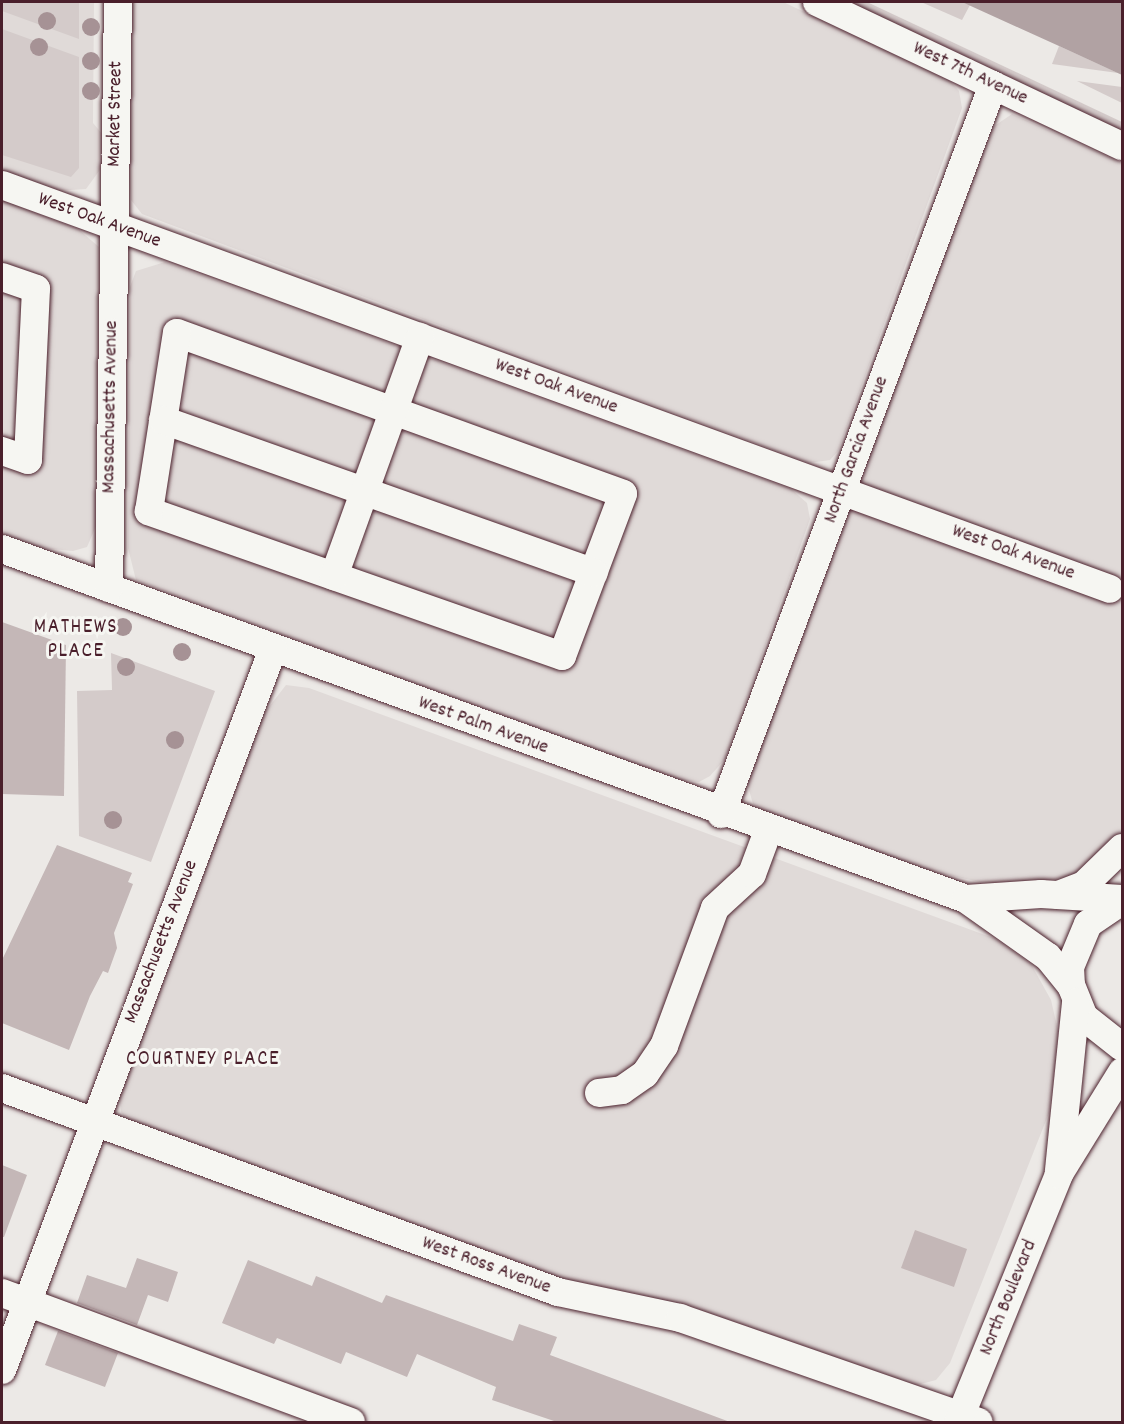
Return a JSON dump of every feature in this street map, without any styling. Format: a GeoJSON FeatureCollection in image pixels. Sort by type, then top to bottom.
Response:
{"type":"FeatureCollection","features":[{"type":"Feature","properties":{"kind":"street","name":"Market Street"},"geometry":{"type":"LineString","coordinates":[[114,226],[118,2]]}},
{"type":"Feature","properties":{"kind":"street","name":"West 7th Avenue"},"geometry":{"type":"LineString","coordinates":[[817,2],[1122,146]]}},
{"type":"Feature","properties":{"kind":"street","name":"North Garcia Avenue"},"geometry":{"type":"LineString","coordinates":[[721,814],[993,85]]}},
{"type":"Feature","properties":{"kind":"street","name":"West Oak Avenue"},"geometry":{"type":"LineString","coordinates":[[2,185],[1110,589]]}},
{"type":"Feature","properties":{"kind":"street","name":"Massachusetts Avenue"},"geometry":{"type":"LineString","coordinates":[[109,588],[114,226]]}},
{"type":"Feature","properties":{"kind":"street"},"geometry":{"type":"LineString","coordinates":[[2,277],[36,289],[28,460],[2,451]]}},
{"type":"Feature","properties":{"kind":"street"},"geometry":{"type":"LineString","coordinates":[[177,333],[393,411],[623,494],[562,656],[149,511],[177,333]]}},
{"type":"Feature","properties":{"kind":"street"},"geometry":{"type":"LineString","coordinates":[[334,576],[420,338]]}},
{"type":"Feature","properties":{"kind":"street"},"geometry":{"type":"LineString","coordinates":[[163,420],[594,573]]}},
{"type":"Feature","properties":{"kind":"street","name":"West Palm Avenue"},"geometry":{"type":"LineString","coordinates":[[2,549],[721,814],[966,899],[1048,957],[1095,1030],[1122,1047]]}},
{"type":"Feature","properties":{"kind":"street","name":"Massachusetts Avenue"},"geometry":{"type":"LineString","coordinates":[[2,1370],[14,1298],[93,1122],[273,649]]}},
{"type":"Feature","properties":{"kind":"street"},"geometry":{"type":"LineString","coordinates":[[599,1093],[622,1090],[645,1074],[658,1056],[715,908],[752,874],[768,831]]}},
{"type":"Feature","properties":{"kind":"street"},"geometry":{"type":"LineString","coordinates":[[1057,895],[1084,885],[1122,848]]}},
{"type":"Feature","properties":{"kind":"street","name":"West Palm Avenue"},"geometry":{"type":"LineString","coordinates":[[966,899],[1057,895],[1122,900]]}},
{"type":"Feature","properties":{"kind":"street","name":"North Boulevard"},"geometry":{"type":"LineString","coordinates":[[1059,1174],[1076,944],[1088,924],[1122,900]]}},
{"type":"Feature","properties":{"kind":"street","name":"North Boulevard"},"geometry":{"type":"LineString","coordinates":[[966,1420],[1059,1174],[1122,1072]]}},
{"type":"Feature","properties":{"kind":"street","name":"West Ross Avenue"},"geometry":{"type":"LineString","coordinates":[[2,1088],[558,1292],[680,1318],[966,1420]]}},
{"type":"Feature","properties":{"kind":"street"},"geometry":{"type":"LineString","coordinates":[[14,1298],[351,1422]]}},
{"type":"Feature","properties":{"kind":"shaded area"},"geometry":{"type":"Polygon","coordinates":[[[2,2],[94,2],[93,123],[103,135],[102,167],[86,189],[55,191],[2,171],[2,2]]]}},
{"type":"Feature","properties":{"kind":"shaded area"},"geometry":{"type":"Polygon","coordinates":[[[2,2],[79,2],[79,39],[2,11],[2,2]]]}},
{"type":"Feature","properties":{"kind":"shaded area"},"geometry":{"type":"Polygon","coordinates":[[[130,2],[783,2],[947,78],[959,91],[962,108],[838,451],[830,460],[809,463],[142,214],[131,200],[129,176],[130,2]]]}},
{"type":"Feature","properties":{"kind":"shaded area"},"geometry":{"type":"Polygon","coordinates":[[[846,2],[867,2],[1122,122],[1122,132],[846,2]]]}},
{"type":"Feature","properties":{"kind":"shaded area"},"geometry":{"type":"Polygon","coordinates":[[[921,2],[962,2],[970,5],[962,20],[921,2]]]}},
{"type":"Feature","properties":{"kind":"shaded area"},"geometry":{"type":"Polygon","coordinates":[[[962,2],[1122,2],[1122,75],[1059,46],[962,2]]]}},
{"type":"Feature","properties":{"kind":"shaded area"},"geometry":{"type":"Polygon","coordinates":[[[2,29],[79,57],[79,168],[71,177],[2,155],[2,29]]]}},
{"type":"Feature","properties":{"kind":"shaded area"},"geometry":{"type":"Polygon","coordinates":[[[1059,46],[1118,73],[1052,64],[1059,46]]]}},
{"type":"Feature","properties":{"kind":"shaded area"},"geometry":{"type":"Polygon","coordinates":[[[1077,81],[1122,87],[1122,103],[1077,81]]]}},
{"type":"Feature","properties":{"kind":"shaded area"},"geometry":{"type":"Polygon","coordinates":[[[1012,114],[1122,163],[1122,836],[1084,873],[1030,884],[980,882],[926,870],[765,812],[753,804],[746,779],[987,131],[1012,114]]]}},
{"type":"Feature","properties":{"kind":"shaded area"},"geometry":{"type":"Polygon","coordinates":[[[2,200],[78,229],[99,247],[99,519],[87,547],[73,551],[40,548],[2,533],[2,200]]]}},
{"type":"Feature","properties":{"kind":"shaded area"},"geometry":{"type":"Polygon","coordinates":[[[165,262],[791,489],[807,503],[810,519],[725,759],[710,776],[699,782],[673,779],[136,580],[128,548],[130,287],[136,271],[165,262]]]}},
{"type":"Feature","properties":{"kind":"shaded area"},"geometry":{"type":"Polygon","coordinates":[[[111,653],[215,691],[151,862],[79,836],[77,691],[112,690],[111,653]]]}},
{"type":"Feature","properties":{"kind":"shaded area"},"geometry":{"type":"Polygon","coordinates":[[[286,685],[309,688],[996,939],[1031,964],[1051,1000],[1059,1035],[1049,1113],[950,1363],[936,1380],[913,1386],[597,1293],[133,1129],[121,1112],[119,1092],[262,716],[286,685]]]}},
{"type":"Feature","properties":{"kind":"building"},"geometry":{"type":"Polygon","coordinates":[[[2,622],[66,645],[64,796],[2,794],[2,622]]]}},
{"type":"Feature","properties":{"kind":"building"},"geometry":{"type":"Polygon","coordinates":[[[57,845],[132,873],[128,882],[133,884],[114,933],[117,948],[108,973],[103,971],[90,996],[69,1050],[2,1023],[2,960],[57,845]]]}},
{"type":"Feature","properties":{"kind":"building"},"geometry":{"type":"Polygon","coordinates":[[[2,1165],[27,1175],[4,1237],[2,1237],[2,1165]]]}},
{"type":"Feature","properties":{"kind":"building"},"geometry":{"type":"Polygon","coordinates":[[[915,1230],[967,1249],[954,1287],[901,1268],[915,1230]]]}},
{"type":"Feature","properties":{"kind":"building"},"geometry":{"type":"Polygon","coordinates":[[[137,1258],[178,1272],[168,1302],[148,1295],[137,1325],[77,1303],[87,1275],[126,1288],[137,1258]]]}},
{"type":"Feature","properties":{"kind":"building"},"geometry":{"type":"Polygon","coordinates":[[[248,1260],[312,1286],[316,1276],[382,1303],[386,1295],[513,1341],[519,1324],[557,1337],[550,1355],[730,1422],[557,1422],[492,1400],[496,1387],[417,1354],[407,1377],[346,1352],[341,1364],[277,1338],[274,1344],[222,1323],[248,1260]]]}},
{"type":"Feature","properties":{"kind":"building"},"geometry":{"type":"Polygon","coordinates":[[[58,1331],[118,1353],[105,1387],[45,1365],[58,1331]]]}},
{"type":"Feature","properties":{"kind":"district","name":"MATHEWS PLACE"},"geometry":{"type":"Point","coordinates":[76,640]}},
{"type":"Feature","properties":{"kind":"district","name":"COURTNEY PLACE"},"geometry":{"type":"Point","coordinates":[203,1060]}}]}
